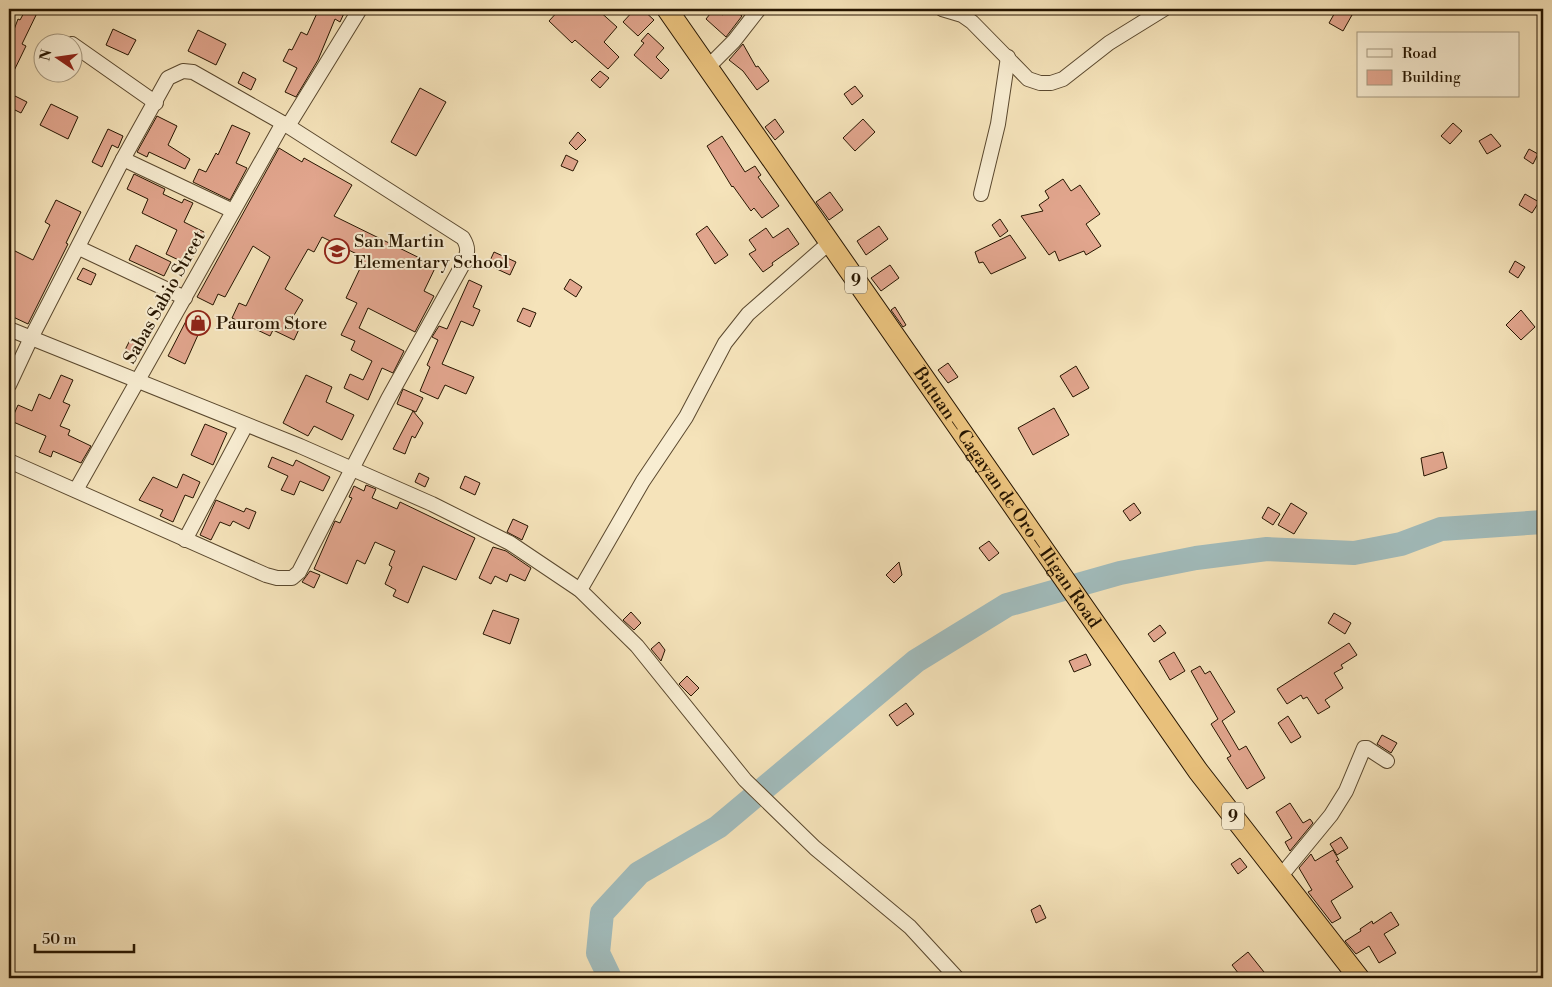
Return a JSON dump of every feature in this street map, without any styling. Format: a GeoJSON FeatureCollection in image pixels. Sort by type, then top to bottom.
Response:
{"type":"FeatureCollection","features":[{"type":"Feature","properties":{"kind":"highway","name":"Butuan – Cagayan de Oro – Iligan Road"},"geometry":{"type":"LineString","coordinates":[[667,9],[1198,771],[1359,978]]}},
{"type":"Feature","properties":{"kind":"street","name":"Sabas Sabio Street"},"geometry":{"type":"LineString","coordinates":[[76,490],[138,383],[233,211],[360,9]]}},
{"type":"Feature","properties":{"kind":"street"},"geometry":{"type":"LineString","coordinates":[[708,66],[734,41],[759,9]]}},
{"type":"Feature","properties":{"kind":"street"},"geometry":{"type":"LineString","coordinates":[[942,9],[962,15],[972,22],[1028,79],[1040,83],[1052,83],[1063,78],[1109,43],[1164,9]]}},
{"type":"Feature","properties":{"kind":"street"},"geometry":{"type":"LineString","coordinates":[[82,51],[156,102]]}},
{"type":"Feature","properties":{"kind":"street"},"geometry":{"type":"LineString","coordinates":[[981,194],[998,124],[1008,57]]}},
{"type":"Feature","properties":{"kind":"street"},"geometry":{"type":"LineString","coordinates":[[9,385],[30,338],[79,248],[123,159],[168,78],[183,71],[193,72],[286,124],[463,238],[467,245],[468,253],[463,264],[351,470],[299,572],[292,578],[286,579],[266,575],[9,461]]}},
{"type":"Feature","properties":{"kind":"street"},"geometry":{"type":"LineString","coordinates":[[123,159],[233,211]]}},
{"type":"Feature","properties":{"kind":"street"},"geometry":{"type":"LineString","coordinates":[[580,590],[644,481],[686,417],[725,343],[748,314],[830,242]]}},
{"type":"Feature","properties":{"kind":"street"},"geometry":{"type":"LineString","coordinates":[[79,248],[184,298]]}},
{"type":"Feature","properties":{"kind":"street"},"geometry":{"type":"LineString","coordinates":[[9,329],[138,383],[327,458],[478,526],[510,543],[580,590],[637,646],[745,780],[815,848],[910,927],[957,978]]}},
{"type":"Feature","properties":{"kind":"street"},"geometry":{"type":"LineString","coordinates":[[185,540],[246,425]]}},
{"type":"Feature","properties":{"kind":"street"},"geometry":{"type":"LineString","coordinates":[[1280,877],[1331,815],[1346,791],[1364,748],[1368,748],[1387,761]]}},
{"type":"Feature","properties":{"kind":"building"},"geometry":{"type":"Polygon","coordinates":[[[26,9],[39,9],[22,44],[26,46],[9,81],[9,43],[18,19],[20,20],[26,9]]]}},
{"type":"Feature","properties":{"kind":"building"},"geometry":{"type":"Polygon","coordinates":[[[313,9],[346,9],[340,22],[335,19],[318,60],[296,97],[285,92],[297,68],[283,61],[289,49],[292,50],[301,32],[307,35],[318,11],[313,9]]]}},
{"type":"Feature","properties":{"kind":"building"},"geometry":{"type":"Polygon","coordinates":[[[560,9],[597,9],[617,27],[604,42],[619,57],[608,69],[575,40],[572,43],[549,21],[560,9]]]}},
{"type":"Feature","properties":{"kind":"building"},"geometry":{"type":"Polygon","coordinates":[[[635,9],[642,9],[654,20],[638,36],[623,22],[635,9]]]}},
{"type":"Feature","properties":{"kind":"building"},"geometry":{"type":"Polygon","coordinates":[[[714,9],[723,15],[728,9],[733,9],[742,16],[726,37],[706,19],[714,9]]]}},
{"type":"Feature","properties":{"kind":"building"},"geometry":{"type":"Polygon","coordinates":[[[1337,9],[1342,9],[1352,15],[1343,31],[1329,23],[1337,9]]]}},
{"type":"Feature","properties":{"kind":"building"},"geometry":{"type":"Polygon","coordinates":[[[113,29],[136,40],[128,55],[106,45],[113,29]]]}},
{"type":"Feature","properties":{"kind":"building"},"geometry":{"type":"Polygon","coordinates":[[[198,30],[226,44],[216,65],[188,51],[198,30]]]}},
{"type":"Feature","properties":{"kind":"building"},"geometry":{"type":"Polygon","coordinates":[[[648,33],[664,48],[656,57],[669,70],[661,79],[634,55],[644,43],[641,41],[648,33]]]}},
{"type":"Feature","properties":{"kind":"building"},"geometry":{"type":"Polygon","coordinates":[[[743,44],[756,67],[758,66],[769,81],[757,90],[743,71],[729,60],[743,44]]]}},
{"type":"Feature","properties":{"kind":"building"},"geometry":{"type":"Polygon","coordinates":[[[600,71],[609,78],[600,88],[591,80],[600,71]]]}},
{"type":"Feature","properties":{"kind":"building"},"geometry":{"type":"Polygon","coordinates":[[[243,72],[256,79],[251,90],[238,83],[243,72]]]}},
{"type":"Feature","properties":{"kind":"building"},"geometry":{"type":"Polygon","coordinates":[[[855,86],[863,96],[852,105],[844,94],[855,86]]]}},
{"type":"Feature","properties":{"kind":"building"},"geometry":{"type":"Polygon","coordinates":[[[420,88],[446,102],[416,156],[391,142],[420,88]]]}},
{"type":"Feature","properties":{"kind":"building"},"geometry":{"type":"Polygon","coordinates":[[[9,93],[27,102],[21,113],[9,107],[9,93]]]}},
{"type":"Feature","properties":{"kind":"building"},"geometry":{"type":"Polygon","coordinates":[[[51,104],[78,117],[68,139],[40,125],[51,104]]]}},
{"type":"Feature","properties":{"kind":"building"},"geometry":{"type":"Polygon","coordinates":[[[157,116],[177,126],[168,145],[190,159],[185,169],[149,152],[147,157],[137,152],[157,116]]]}},
{"type":"Feature","properties":{"kind":"building"},"geometry":{"type":"Polygon","coordinates":[[[775,119],[784,132],[775,140],[765,127],[775,119]]]}},
{"type":"Feature","properties":{"kind":"building"},"geometry":{"type":"Polygon","coordinates":[[[863,119],[875,132],[855,151],[843,138],[863,119]]]}},
{"type":"Feature","properties":{"kind":"building"},"geometry":{"type":"Polygon","coordinates":[[[1453,123],[1462,131],[1450,144],[1441,136],[1453,123]]]}},
{"type":"Feature","properties":{"kind":"building"},"geometry":{"type":"Polygon","coordinates":[[[232,125],[250,133],[236,163],[247,168],[230,200],[193,182],[199,169],[206,172],[216,153],[218,155],[232,125]]]}},
{"type":"Feature","properties":{"kind":"building"},"geometry":{"type":"Polygon","coordinates":[[[108,129],[123,136],[118,148],[112,145],[102,167],[92,162],[108,129]]]}},
{"type":"Feature","properties":{"kind":"building"},"geometry":{"type":"Polygon","coordinates":[[[578,132],[586,140],[576,150],[569,143],[578,132]]]}},
{"type":"Feature","properties":{"kind":"building"},"geometry":{"type":"Polygon","coordinates":[[[1491,134],[1501,146],[1487,154],[1479,141],[1491,134]]]}},
{"type":"Feature","properties":{"kind":"building"},"geometry":{"type":"Polygon","coordinates":[[[722,136],[745,172],[755,166],[761,175],[758,177],[779,206],[762,218],[754,208],[751,211],[732,187],[707,146],[722,136]]]}},
{"type":"Feature","properties":{"kind":"building"},"geometry":{"type":"Polygon","coordinates":[[[279,148],[302,162],[304,158],[352,185],[334,216],[436,266],[424,291],[434,296],[415,332],[368,308],[359,328],[404,351],[393,373],[382,368],[368,400],[344,388],[350,374],[363,380],[372,361],[351,350],[355,341],[341,335],[357,303],[346,298],[365,258],[322,237],[314,252],[308,249],[285,289],[303,300],[290,322],[300,327],[294,340],[273,330],[270,336],[232,318],[239,303],[246,306],[270,257],[253,246],[225,297],[218,294],[213,305],[197,297],[279,148]]]}},
{"type":"Feature","properties":{"kind":"building"},"geometry":{"type":"Polygon","coordinates":[[[1529,149],[1538,154],[1533,164],[1524,158],[1529,149]]]}},
{"type":"Feature","properties":{"kind":"building"},"geometry":{"type":"Polygon","coordinates":[[[566,155],[578,161],[573,171],[561,166],[566,155]]]}},
{"type":"Feature","properties":{"kind":"building"},"geometry":{"type":"Polygon","coordinates":[[[134,174],[165,189],[163,194],[182,203],[184,199],[193,203],[184,222],[204,232],[189,265],[166,254],[177,230],[142,213],[148,199],[127,189],[134,174]]]}},
{"type":"Feature","properties":{"kind":"building"},"geometry":{"type":"Polygon","coordinates":[[[1063,179],[1071,191],[1080,185],[1100,214],[1086,224],[1101,246],[1086,255],[1084,251],[1059,261],[1055,251],[1049,255],[1021,216],[1043,211],[1039,205],[1049,198],[1045,191],[1063,179]]]}},
{"type":"Feature","properties":{"kind":"building"},"geometry":{"type":"Polygon","coordinates":[[[830,192],[843,210],[829,220],[816,202],[830,192]]]}},
{"type":"Feature","properties":{"kind":"building"},"geometry":{"type":"Polygon","coordinates":[[[1525,194],[1539,202],[1532,213],[1519,205],[1525,194]]]}},
{"type":"Feature","properties":{"kind":"building"},"geometry":{"type":"Polygon","coordinates":[[[56,200],[81,212],[66,243],[68,244],[28,324],[9,315],[9,248],[33,260],[50,225],[45,222],[56,200]]]}},
{"type":"Feature","properties":{"kind":"building"},"geometry":{"type":"Polygon","coordinates":[[[1000,219],[1008,231],[1000,237],[992,225],[1000,219]]]}},
{"type":"Feature","properties":{"kind":"building"},"geometry":{"type":"Polygon","coordinates":[[[707,226],[728,255],[715,264],[696,234],[707,226]]]}},
{"type":"Feature","properties":{"kind":"building"},"geometry":{"type":"Polygon","coordinates":[[[879,226],[888,239],[866,255],[857,241],[879,226]]]}},
{"type":"Feature","properties":{"kind":"building"},"geometry":{"type":"Polygon","coordinates":[[[766,228],[773,238],[788,228],[799,244],[772,263],[773,265],[763,272],[749,254],[756,250],[749,240],[766,228]]]}},
{"type":"Feature","properties":{"kind":"building"},"geometry":{"type":"Polygon","coordinates":[[[1010,235],[1026,258],[991,274],[983,262],[979,263],[975,252],[1010,235]]]}},
{"type":"Feature","properties":{"kind":"building"},"geometry":{"type":"Polygon","coordinates":[[[136,245],[171,262],[164,276],[129,260],[136,245]]]}},
{"type":"Feature","properties":{"kind":"building"},"geometry":{"type":"Polygon","coordinates":[[[494,252],[516,262],[510,275],[488,265],[494,252]]]}},
{"type":"Feature","properties":{"kind":"building"},"geometry":{"type":"Polygon","coordinates":[[[1515,261],[1525,267],[1518,278],[1509,272],[1515,261]]]}},
{"type":"Feature","properties":{"kind":"building"},"geometry":{"type":"Polygon","coordinates":[[[890,265],[899,278],[881,291],[871,278],[890,265]]]}},
{"type":"Feature","properties":{"kind":"building"},"geometry":{"type":"Polygon","coordinates":[[[83,268],[96,274],[91,285],[77,279],[83,268]]]}},
{"type":"Feature","properties":{"kind":"building"},"geometry":{"type":"Polygon","coordinates":[[[570,279],[582,287],[576,297],[564,289],[570,279]]]}},
{"type":"Feature","properties":{"kind":"building"},"geometry":{"type":"Polygon","coordinates":[[[469,280],[482,286],[473,307],[480,310],[473,326],[461,321],[442,364],[474,377],[466,394],[445,385],[438,399],[420,391],[430,367],[427,365],[438,340],[432,337],[439,326],[447,329],[469,280]]]}},
{"type":"Feature","properties":{"kind":"building"},"geometry":{"type":"Polygon","coordinates":[[[895,307],[906,325],[903,327],[891,310],[895,307]]]}},
{"type":"Feature","properties":{"kind":"building"},"geometry":{"type":"Polygon","coordinates":[[[523,308],[536,313],[530,327],[517,321],[523,308]]]}},
{"type":"Feature","properties":{"kind":"building"},"geometry":{"type":"Polygon","coordinates":[[[1521,310],[1535,327],[1521,340],[1506,325],[1521,310]]]}},
{"type":"Feature","properties":{"kind":"building"},"geometry":{"type":"Polygon","coordinates":[[[187,319],[202,326],[185,364],[168,356],[187,319]]]}},
{"type":"Feature","properties":{"kind":"building"},"geometry":{"type":"Polygon","coordinates":[[[131,338],[144,344],[138,356],[125,350],[131,338]]]}},
{"type":"Feature","properties":{"kind":"building"},"geometry":{"type":"Polygon","coordinates":[[[948,363],[958,377],[948,383],[938,370],[948,363]]]}},
{"type":"Feature","properties":{"kind":"building"},"geometry":{"type":"Polygon","coordinates":[[[1076,366],[1089,388],[1073,397],[1060,376],[1076,366]]]}},
{"type":"Feature","properties":{"kind":"building"},"geometry":{"type":"Polygon","coordinates":[[[61,375],[73,380],[63,402],[70,405],[60,426],[70,430],[68,435],[91,446],[81,463],[53,451],[51,457],[39,452],[46,436],[11,421],[18,405],[32,411],[39,394],[50,399],[61,375]]]}},
{"type":"Feature","properties":{"kind":"building"},"geometry":{"type":"Polygon","coordinates":[[[306,375],[332,387],[326,402],[354,415],[342,440],[314,426],[308,436],[283,423],[306,375]]]}},
{"type":"Feature","properties":{"kind":"building"},"geometry":{"type":"Polygon","coordinates":[[[403,389],[423,398],[416,412],[397,404],[403,389]]]}},
{"type":"Feature","properties":{"kind":"building"},"geometry":{"type":"Polygon","coordinates":[[[1054,408],[1069,435],[1033,455],[1018,428],[1054,408]]]}},
{"type":"Feature","properties":{"kind":"building"},"geometry":{"type":"Polygon","coordinates":[[[413,411],[423,423],[415,438],[412,436],[405,454],[393,449],[413,411]]]}},
{"type":"Feature","properties":{"kind":"building"},"geometry":{"type":"Polygon","coordinates":[[[205,424],[227,433],[213,465],[191,455],[205,424]]]}},
{"type":"Feature","properties":{"kind":"building"},"geometry":{"type":"Polygon","coordinates":[[[1443,452],[1447,468],[1424,476],[1421,458],[1443,452]]]}},
{"type":"Feature","properties":{"kind":"building"},"geometry":{"type":"Polygon","coordinates":[[[272,457],[293,466],[296,460],[330,477],[323,491],[300,481],[294,495],[281,490],[288,476],[268,467],[272,457]]]}},
{"type":"Feature","properties":{"kind":"building"},"geometry":{"type":"Polygon","coordinates":[[[419,473],[429,478],[425,487],[415,482],[419,473]]]}},
{"type":"Feature","properties":{"kind":"building"},"geometry":{"type":"Polygon","coordinates":[[[183,474],[200,482],[193,498],[185,495],[173,522],[160,516],[163,510],[139,500],[153,477],[177,488],[183,474]]]}},
{"type":"Feature","properties":{"kind":"building"},"geometry":{"type":"Polygon","coordinates":[[[465,476],[480,483],[475,495],[460,488],[465,476]]]}},
{"type":"Feature","properties":{"kind":"building"},"geometry":{"type":"Polygon","coordinates":[[[366,485],[376,489],[372,498],[397,509],[400,502],[475,538],[456,580],[423,566],[408,603],[393,596],[396,590],[385,584],[392,567],[389,565],[395,551],[375,542],[365,564],[357,560],[347,584],[314,569],[335,521],[340,523],[352,498],[349,497],[354,486],[364,491],[366,485]]]}},
{"type":"Feature","properties":{"kind":"building"},"geometry":{"type":"Polygon","coordinates":[[[216,500],[244,512],[246,508],[256,512],[249,529],[233,521],[230,526],[220,522],[211,540],[200,535],[216,500]]]}},
{"type":"Feature","properties":{"kind":"building"},"geometry":{"type":"Polygon","coordinates":[[[1134,503],[1141,513],[1130,521],[1123,511],[1134,503]]]}},
{"type":"Feature","properties":{"kind":"building"},"geometry":{"type":"Polygon","coordinates":[[[1291,503],[1307,513],[1294,534],[1278,525],[1291,503]]]}},
{"type":"Feature","properties":{"kind":"building"},"geometry":{"type":"Polygon","coordinates":[[[1268,507],[1280,514],[1273,525],[1262,518],[1268,507]]]}},
{"type":"Feature","properties":{"kind":"building"},"geometry":{"type":"Polygon","coordinates":[[[513,519],[528,526],[522,540],[507,532],[513,519]]]}},
{"type":"Feature","properties":{"kind":"building"},"geometry":{"type":"Polygon","coordinates":[[[989,541],[999,553],[989,561],[979,548],[989,541]]]}},
{"type":"Feature","properties":{"kind":"building"},"geometry":{"type":"Polygon","coordinates":[[[493,547],[506,551],[531,568],[525,581],[510,574],[507,582],[495,576],[491,584],[479,578],[493,547]]]}},
{"type":"Feature","properties":{"kind":"building"},"geometry":{"type":"Polygon","coordinates":[[[899,562],[902,575],[894,583],[886,575],[899,562]]]}},
{"type":"Feature","properties":{"kind":"building"},"geometry":{"type":"Polygon","coordinates":[[[310,571],[320,575],[314,588],[302,582],[310,571]]]}},
{"type":"Feature","properties":{"kind":"building"},"geometry":{"type":"Polygon","coordinates":[[[493,610],[519,619],[510,644],[483,634],[493,610]]]}},
{"type":"Feature","properties":{"kind":"building"},"geometry":{"type":"Polygon","coordinates":[[[631,612],[641,623],[634,630],[623,620],[631,612]]]}},
{"type":"Feature","properties":{"kind":"building"},"geometry":{"type":"Polygon","coordinates":[[[1334,613],[1351,623],[1345,634],[1328,623],[1334,613]]]}},
{"type":"Feature","properties":{"kind":"building"},"geometry":{"type":"Polygon","coordinates":[[[1160,625],[1166,633],[1154,642],[1148,634],[1160,625]]]}},
{"type":"Feature","properties":{"kind":"building"},"geometry":{"type":"Polygon","coordinates":[[[659,642],[665,650],[661,661],[651,649],[659,642]]]}},
{"type":"Feature","properties":{"kind":"building"},"geometry":{"type":"Polygon","coordinates":[[[1349,643],[1357,655],[1341,665],[1343,668],[1334,673],[1343,688],[1325,700],[1330,707],[1318,714],[1307,697],[1303,699],[1301,695],[1287,704],[1277,689],[1349,643]]]}},
{"type":"Feature","properties":{"kind":"building"},"geometry":{"type":"Polygon","coordinates":[[[1174,652],[1185,671],[1170,680],[1159,661],[1174,652]]]}},
{"type":"Feature","properties":{"kind":"building"},"geometry":{"type":"Polygon","coordinates":[[[1086,654],[1091,665],[1074,672],[1069,661],[1086,654]]]}},
{"type":"Feature","properties":{"kind":"building"},"geometry":{"type":"Polygon","coordinates":[[[1200,666],[1205,674],[1210,671],[1235,712],[1222,721],[1239,750],[1246,746],[1265,778],[1247,789],[1227,758],[1231,756],[1211,724],[1218,719],[1191,671],[1200,666]]]}},
{"type":"Feature","properties":{"kind":"building"},"geometry":{"type":"Polygon","coordinates":[[[687,676],[699,688],[691,696],[679,684],[687,676]]]}},
{"type":"Feature","properties":{"kind":"building"},"geometry":{"type":"Polygon","coordinates":[[[906,703],[914,714],[897,726],[889,715],[906,703]]]}},
{"type":"Feature","properties":{"kind":"building"},"geometry":{"type":"Polygon","coordinates":[[[1288,716],[1301,737],[1291,743],[1278,723],[1288,716]]]}},
{"type":"Feature","properties":{"kind":"building"},"geometry":{"type":"Polygon","coordinates":[[[1382,735],[1397,743],[1391,753],[1377,744],[1382,735]]]}},
{"type":"Feature","properties":{"kind":"building"},"geometry":{"type":"Polygon","coordinates":[[[1290,803],[1303,823],[1310,819],[1313,823],[1290,851],[1285,842],[1292,838],[1276,812],[1290,803]]]}},
{"type":"Feature","properties":{"kind":"building"},"geometry":{"type":"Polygon","coordinates":[[[1341,837],[1348,848],[1337,855],[1330,844],[1341,837]]]}},
{"type":"Feature","properties":{"kind":"building"},"geometry":{"type":"Polygon","coordinates":[[[1333,850],[1339,860],[1336,861],[1353,887],[1331,901],[1341,918],[1332,923],[1308,892],[1312,890],[1299,868],[1311,854],[1315,861],[1333,850]]]}},
{"type":"Feature","properties":{"kind":"building"},"geometry":{"type":"Polygon","coordinates":[[[1240,858],[1247,867],[1238,874],[1231,864],[1240,858]]]}},
{"type":"Feature","properties":{"kind":"building"},"geometry":{"type":"Polygon","coordinates":[[[1040,905],[1046,918],[1036,923],[1031,910],[1040,905]]]}},
{"type":"Feature","properties":{"kind":"building"},"geometry":{"type":"Polygon","coordinates":[[[1391,912],[1399,925],[1384,934],[1396,953],[1379,963],[1369,946],[1356,954],[1345,941],[1372,921],[1373,924],[1391,912]]]}},
{"type":"Feature","properties":{"kind":"building"},"geometry":{"type":"Polygon","coordinates":[[[1248,952],[1264,972],[1256,978],[1242,978],[1232,965],[1248,952]]]}},
{"type":"Feature","properties":{"kind":"waterway"},"geometry":{"type":"LineString","coordinates":[[610,978],[598,953],[602,913],[639,873],[718,827],[916,661],[1007,605],[1120,573],[1196,558],[1267,549],[1354,553],[1401,544],[1441,529],[1543,522]]}},
{"type":"Feature","properties":{"kind":"place","name":"San Martin Elementary School"},"geometry":{"type":"Point","coordinates":[337,251]}},
{"type":"Feature","properties":{"kind":"place","name":"Paurom Store"},"geometry":{"type":"Point","coordinates":[198,323]}}]}
